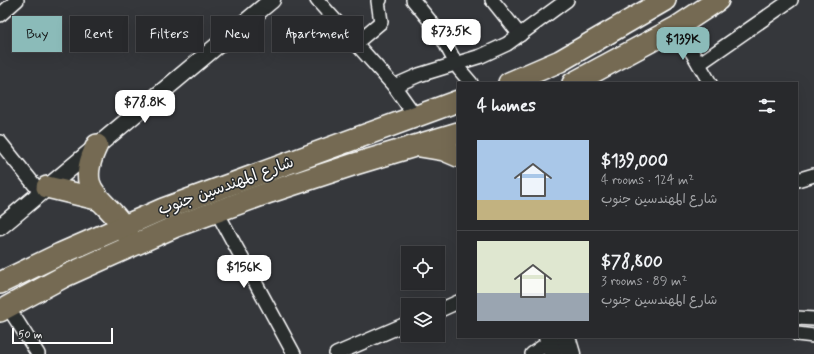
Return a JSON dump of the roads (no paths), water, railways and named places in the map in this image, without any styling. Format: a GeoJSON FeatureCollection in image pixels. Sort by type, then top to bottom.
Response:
{"type":"FeatureCollection","features":[{"type":"Feature","properties":{"kind":"highway"},"geometry":{"type":"LineString","coordinates":[[512,82],[560,61],[666,0]]}},
{"type":"Feature","properties":{"kind":"highway"},"geometry":{"type":"LineString","coordinates":[[575,82],[677,27],[718,0]]}},
{"type":"Feature","properties":{"kind":"highway","name":"شارع المهندسين جنوب"},"geometry":{"type":"LineString","coordinates":[[0,283],[163,209],[244,178],[457,101]]}},
{"type":"Feature","properties":{"kind":"highway","name":"شارع المهندسين جنوب"},"geometry":{"type":"LineString","coordinates":[[4,309],[65,276],[174,227],[270,192],[354,164],[457,133]]}},
{"type":"Feature","properties":{"kind":"highway"},"geometry":{"type":"LineString","coordinates":[[98,145],[91,160],[88,177],[92,190],[97,198],[115,214],[133,246]]}},
{"type":"Feature","properties":{"kind":"highway"},"geometry":{"type":"LineString","coordinates":[[418,146],[444,150],[457,156]]}},
{"type":"Feature","properties":{"kind":"highway"},"geometry":{"type":"LineString","coordinates":[[44,190],[97,198]]}},
{"type":"Feature","properties":{"kind":"main road"},"geometry":{"type":"LineString","coordinates":[[554,342],[571,354]]}},
{"type":"Feature","properties":{"kind":"street"},"geometry":{"type":"LineString","coordinates":[[0,15],[17,0]]}},
{"type":"Feature","properties":{"kind":"street"},"geometry":{"type":"LineString","coordinates":[[0,227],[272,0]]}},
{"type":"Feature","properties":{"kind":"street"},"geometry":{"type":"LineString","coordinates":[[317,0],[332,16]]}},
{"type":"Feature","properties":{"kind":"street"},"geometry":{"type":"LineString","coordinates":[[363,37],[382,22],[378,1],[380,0]]}},
{"type":"Feature","properties":{"kind":"street"},"geometry":{"type":"LineString","coordinates":[[414,0],[439,32],[455,64],[469,82]]}},
{"type":"Feature","properties":{"kind":"street"},"geometry":{"type":"LineString","coordinates":[[492,0],[520,35]]}},
{"type":"Feature","properties":{"kind":"street"},"geometry":{"type":"LineString","coordinates":[[394,86],[419,75],[480,56],[507,44],[567,0]]}},
{"type":"Feature","properties":{"kind":"street"},"geometry":{"type":"LineString","coordinates":[[698,64],[791,0]]}},
{"type":"Feature","properties":{"kind":"street"},"geometry":{"type":"LineString","coordinates":[[677,27],[709,82]]}},
{"type":"Feature","properties":{"kind":"street"},"geometry":{"type":"LineString","coordinates":[[363,51],[394,86],[416,117]]}},
{"type":"Feature","properties":{"kind":"street"},"geometry":{"type":"LineString","coordinates":[[0,142],[44,190]]}},
{"type":"Feature","properties":{"kind":"street"},"geometry":{"type":"LineString","coordinates":[[798,180],[814,175]]}},
{"type":"Feature","properties":{"kind":"street"},"geometry":{"type":"LineString","coordinates":[[217,212],[294,354]]}},
{"type":"Feature","properties":{"kind":"street"},"geometry":{"type":"LineString","coordinates":[[445,308],[457,302]]}},
{"type":"Feature","properties":{"kind":"street"},"geometry":{"type":"LineString","coordinates":[[4,309],[38,354]]}},
{"type":"Feature","properties":{"kind":"street"},"geometry":{"type":"LineString","coordinates":[[798,318],[814,319]]}},
{"type":"Feature","properties":{"kind":"street"},"geometry":{"type":"LineString","coordinates":[[336,354],[401,326]]}},
{"type":"Feature","properties":{"kind":"street"},"geometry":{"type":"LineString","coordinates":[[798,334],[814,336]]}},
{"type":"Feature","properties":{"kind":"street"},"geometry":{"type":"LineString","coordinates":[[532,354],[554,342]]}}]}
